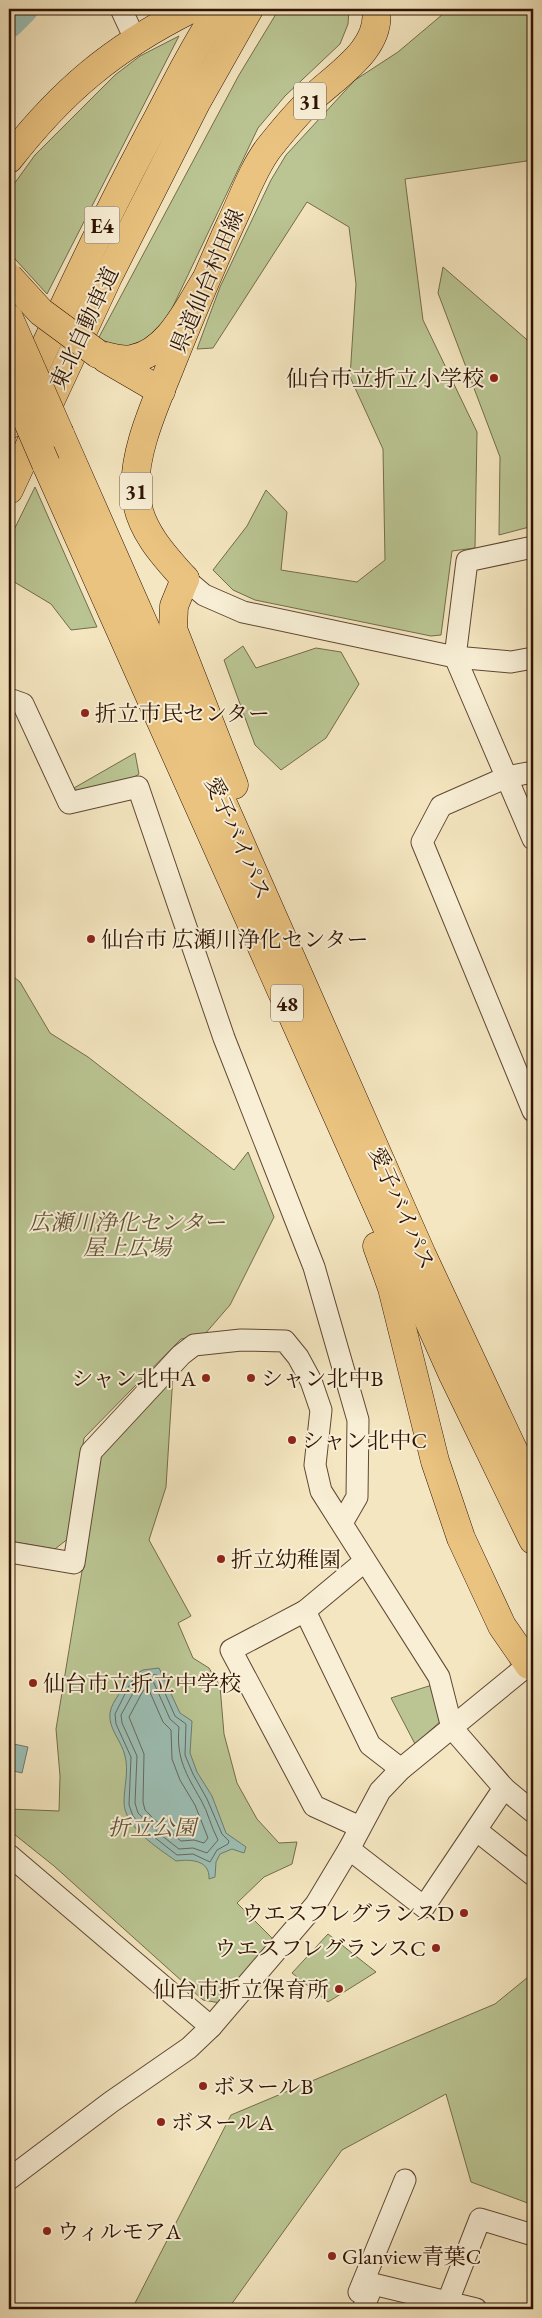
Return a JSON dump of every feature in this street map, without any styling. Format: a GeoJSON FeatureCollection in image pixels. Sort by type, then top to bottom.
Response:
{"type":"FeatureCollection","features":[{"type":"Feature","properties":{"kind":"main road","name":"県道仙台村田線"},"geometry":{"type":"LineString","coordinates":[[185,579],[153,541],[142,519],[136,497],[136,475],[140,450],[161,391],[205,281],[267,151],[288,125],[316,96],[348,68],[364,48],[375,28],[376,9]]}},
{"type":"Feature","properties":{"kind":"main road","name":"東北自動車道"},"geometry":{"type":"LineString","coordinates":[[9,490],[108,276],[161,171],[197,101],[253,11]]}},
{"type":"Feature","properties":{"kind":"main road"},"geometry":{"type":"LineString","coordinates":[[9,159],[27,136],[88,73],[135,39],[208,14]]}},
{"type":"Feature","properties":{"kind":"main road","name":"東北自動車道"},"geometry":{"type":"LineString","coordinates":[[9,425],[82,267],[208,14]]}},
{"type":"Feature","properties":{"kind":"main road"},"geometry":{"type":"LineString","coordinates":[[9,277],[41,312],[98,354],[161,391]]}},
{"type":"Feature","properties":{"kind":"main road"},"geometry":{"type":"LineString","coordinates":[[98,354],[116,359],[132,359],[155,349],[174,328],[205,281]]}},
{"type":"Feature","properties":{"kind":"main road","name":"愛子バイパス"},"geometry":{"type":"LineString","coordinates":[[9,318],[472,1366],[533,1492]]}},
{"type":"Feature","properties":{"kind":"main road","name":"愛子バイパス"},"geometry":{"type":"LineString","coordinates":[[9,378],[452,1375],[533,1540]]}},
{"type":"Feature","properties":{"kind":"main road"},"geometry":{"type":"LineString","coordinates":[[185,579],[174,606],[173,629],[237,793],[275,899],[349,1070],[374,1145]]}},
{"type":"Feature","properties":{"kind":"main road"},"geometry":{"type":"LineString","coordinates":[[230,875],[260,957],[365,1209],[392,1288],[435,1461],[461,1538],[502,1626],[532,1666]]}},
{"type":"Feature","properties":{"kind":"street"},"geometry":{"type":"LineString","coordinates":[[121,9],[135,39]]}},
{"type":"Feature","properties":{"kind":"street"},"geometry":{"type":"LineString","coordinates":[[533,547],[467,561],[455,657],[533,839]]}},
{"type":"Feature","properties":{"kind":"street"},"geometry":{"type":"LineString","coordinates":[[185,579],[204,594],[243,612],[455,657],[511,662],[533,658]]}},
{"type":"Feature","properties":{"kind":"street"},"geometry":{"type":"LineString","coordinates":[[9,699],[23,704],[69,803],[138,787],[224,1038],[314,1267],[358,1420],[357,1497],[342,1523]]}},
{"type":"Feature","properties":{"kind":"street"},"geometry":{"type":"LineString","coordinates":[[533,772],[507,777],[440,806],[422,842],[533,1111]]}},
{"type":"Feature","properties":{"kind":"street"},"geometry":{"type":"LineString","coordinates":[[9,1552],[74,1563],[90,1452],[181,1354],[194,1345],[241,1340],[285,1341],[298,1357],[311,1380],[321,1410],[315,1465],[321,1491],[439,1677],[452,1728],[504,1788],[533,1812]]}},
{"type":"Feature","properties":{"kind":"street"},"geometry":{"type":"LineString","coordinates":[[360,1827],[314,1806],[232,1650],[306,1611],[365,1561]]}},
{"type":"Feature","properties":{"kind":"street"},"geometry":{"type":"LineString","coordinates":[[306,1611],[370,1746],[401,1769]]}},
{"type":"Feature","properties":{"kind":"street"},"geometry":{"type":"LineString","coordinates":[[9,2179],[110,2102],[189,2048],[211,2027],[316,1904],[349,1849],[380,1791],[401,1769],[532,1666]]}},
{"type":"Feature","properties":{"kind":"street"},"geometry":{"type":"LineString","coordinates":[[349,1849],[424,1907],[504,1788]]}},
{"type":"Feature","properties":{"kind":"street"},"geometry":{"type":"LineString","coordinates":[[476,1830],[533,1875]]}},
{"type":"Feature","properties":{"kind":"street"},"geometry":{"type":"LineString","coordinates":[[9,1855],[211,2027]]}},
{"type":"Feature","properties":{"kind":"street"},"geometry":{"type":"LineString","coordinates":[[366,2303],[359,2292],[405,2180]]}},
{"type":"Feature","properties":{"kind":"street"},"geometry":{"type":"LineString","coordinates":[[448,2301],[480,2219],[533,2235]]}},
{"type":"Feature","properties":{"kind":"street"},"geometry":{"type":"LineString","coordinates":[[366,2303],[373,2284],[476,2309]]}},
{"type":"Feature","properties":{"kind":"green space"},"geometry":{"type":"Polygon","coordinates":[[[279,9],[349,9],[348,24],[340,44],[285,96],[258,128],[167,319],[144,341],[117,349],[98,339],[239,75],[279,9]]]}},
{"type":"Feature","properties":{"kind":"green space"},"geometry":{"type":"Polygon","coordinates":[[[449,9],[533,9],[533,160],[405,179],[423,320],[477,432],[475,548],[452,551],[441,635],[431,636],[255,600],[233,590],[213,570],[247,526],[266,490],[287,512],[281,570],[357,582],[385,560],[383,449],[350,377],[356,284],[349,227],[307,202],[213,348],[197,349],[220,287],[271,180],[286,155],[355,80],[398,52],[449,9]]]}},
{"type":"Feature","properties":{"kind":"green space"},"geometry":{"type":"Polygon","coordinates":[[[179,36],[47,294],[15,259],[9,247],[9,191],[35,155],[115,75],[140,56],[179,36]]]}},
{"type":"Feature","properties":{"kind":"green space"},"geometry":{"type":"Polygon","coordinates":[[[443,267],[533,345],[533,526],[499,535],[500,457],[438,293],[443,267]]]}},
{"type":"Feature","properties":{"kind":"green space"},"geometry":{"type":"Polygon","coordinates":[[[35,487],[97,627],[71,630],[51,604],[11,580],[9,583],[9,540],[35,487]]]}},
{"type":"Feature","properties":{"kind":"green space"},"geometry":{"type":"Polygon","coordinates":[[[243,646],[256,668],[316,648],[341,652],[359,684],[326,738],[281,770],[255,745],[224,660],[243,646]]]}},
{"type":"Feature","properties":{"kind":"green space"},"geometry":{"type":"Polygon","coordinates":[[[135,753],[139,774],[126,782],[79,792],[74,788],[135,753]]]}},
{"type":"Feature","properties":{"kind":"green space","name":"広瀬川浄化センター 屋上広場"},"geometry":{"type":"Polygon","coordinates":[[[9,973],[20,982],[50,1033],[88,1057],[234,1170],[248,1152],[274,1217],[230,1305],[204,1335],[181,1339],[84,1438],[69,1538],[55,1549],[9,1541],[9,973]]]}},
{"type":"Feature","properties":{"kind":"green space","name":"折立公園"},"geometry":{"type":"Polygon","coordinates":[[[173,1375],[166,1487],[149,1540],[191,1616],[178,1623],[193,1658],[209,1668],[220,1686],[224,1734],[237,1783],[257,1819],[279,1843],[297,1842],[292,1864],[264,1877],[237,1903],[273,1939],[220,2003],[203,2000],[54,1866],[9,1830],[9,1809],[59,1811],[60,1776],[56,1729],[102,1450],[173,1375]]]}},
{"type":"Feature","properties":{"kind":"green space"},"geometry":{"type":"Polygon","coordinates":[[[432,1685],[442,1720],[415,1744],[391,1698],[432,1685]]]}},
{"type":"Feature","properties":{"kind":"green space"},"geometry":{"type":"Polygon","coordinates":[[[328,1934],[376,1972],[328,2002],[292,1973],[328,1934]]]}},
{"type":"Feature","properties":{"kind":"green space"},"geometry":{"type":"Polygon","coordinates":[[[533,1973],[533,2205],[471,2182],[446,2094],[342,2150],[228,2309],[132,2309],[231,2115],[495,2004],[533,1973]]]}},
{"type":"Feature","properties":{"kind":"water"},"geometry":{"type":"Polygon","coordinates":[[[159,1668],[180,1713],[192,1721],[190,1753],[197,1772],[212,1796],[226,1833],[246,1847],[244,1853],[232,1849],[220,1854],[216,1862],[215,1877],[209,1879],[203,1864],[188,1860],[176,1861],[143,1836],[125,1811],[126,1762],[111,1724],[111,1708],[124,1685],[126,1675],[132,1676],[143,1670],[159,1668]]]}},
{"type":"Feature","properties":{"kind":"water"},"geometry":{"type":"Polygon","coordinates":[[[9,1743],[28,1747],[22,1773],[9,1770],[9,1743]]]}},
{"type":"Feature","properties":{"kind":"waterway"},"geometry":{"type":"LineString","coordinates":[[9,23],[23,9]]}},
{"type":"Feature","properties":{"kind":"place","name":"仙台市立折立小学校"},"geometry":{"type":"Point","coordinates":[494,378]}},
{"type":"Feature","properties":{"kind":"place","name":"折立市民センター"},"geometry":{"type":"Point","coordinates":[85,713]}},
{"type":"Feature","properties":{"kind":"place","name":"仙台市 広瀬川浄化センター"},"geometry":{"type":"Point","coordinates":[91,939]}},
{"type":"Feature","properties":{"kind":"place","name":"シャン北中A"},"geometry":{"type":"Point","coordinates":[206,1378]}},
{"type":"Feature","properties":{"kind":"place","name":"シャン北中B"},"geometry":{"type":"Point","coordinates":[251,1378]}},
{"type":"Feature","properties":{"kind":"place","name":"シャン北中C"},"geometry":{"type":"Point","coordinates":[292,1440]}},
{"type":"Feature","properties":{"kind":"place","name":"折立幼稚園"},"geometry":{"type":"Point","coordinates":[221,1559]}},
{"type":"Feature","properties":{"kind":"place","name":"仙台市立折立中学校"},"geometry":{"type":"Point","coordinates":[33,1683]}},
{"type":"Feature","properties":{"kind":"place","name":"ウエスフレグランスD"},"geometry":{"type":"Point","coordinates":[464,1913]}},
{"type":"Feature","properties":{"kind":"place","name":"ウエスフレグランスC"},"geometry":{"type":"Point","coordinates":[436,1948]}},
{"type":"Feature","properties":{"kind":"place","name":"仙台市折立保育所"},"geometry":{"type":"Point","coordinates":[339,1989]}},
{"type":"Feature","properties":{"kind":"place","name":"ボヌールB"},"geometry":{"type":"Point","coordinates":[203,2086]}},
{"type":"Feature","properties":{"kind":"place","name":"ボヌールA"},"geometry":{"type":"Point","coordinates":[161,2122]}},
{"type":"Feature","properties":{"kind":"place","name":"ウィルモアA"},"geometry":{"type":"Point","coordinates":[47,2231]}},
{"type":"Feature","properties":{"kind":"place","name":"Glanview青葉C"},"geometry":{"type":"Point","coordinates":[332,2256]}}]}
